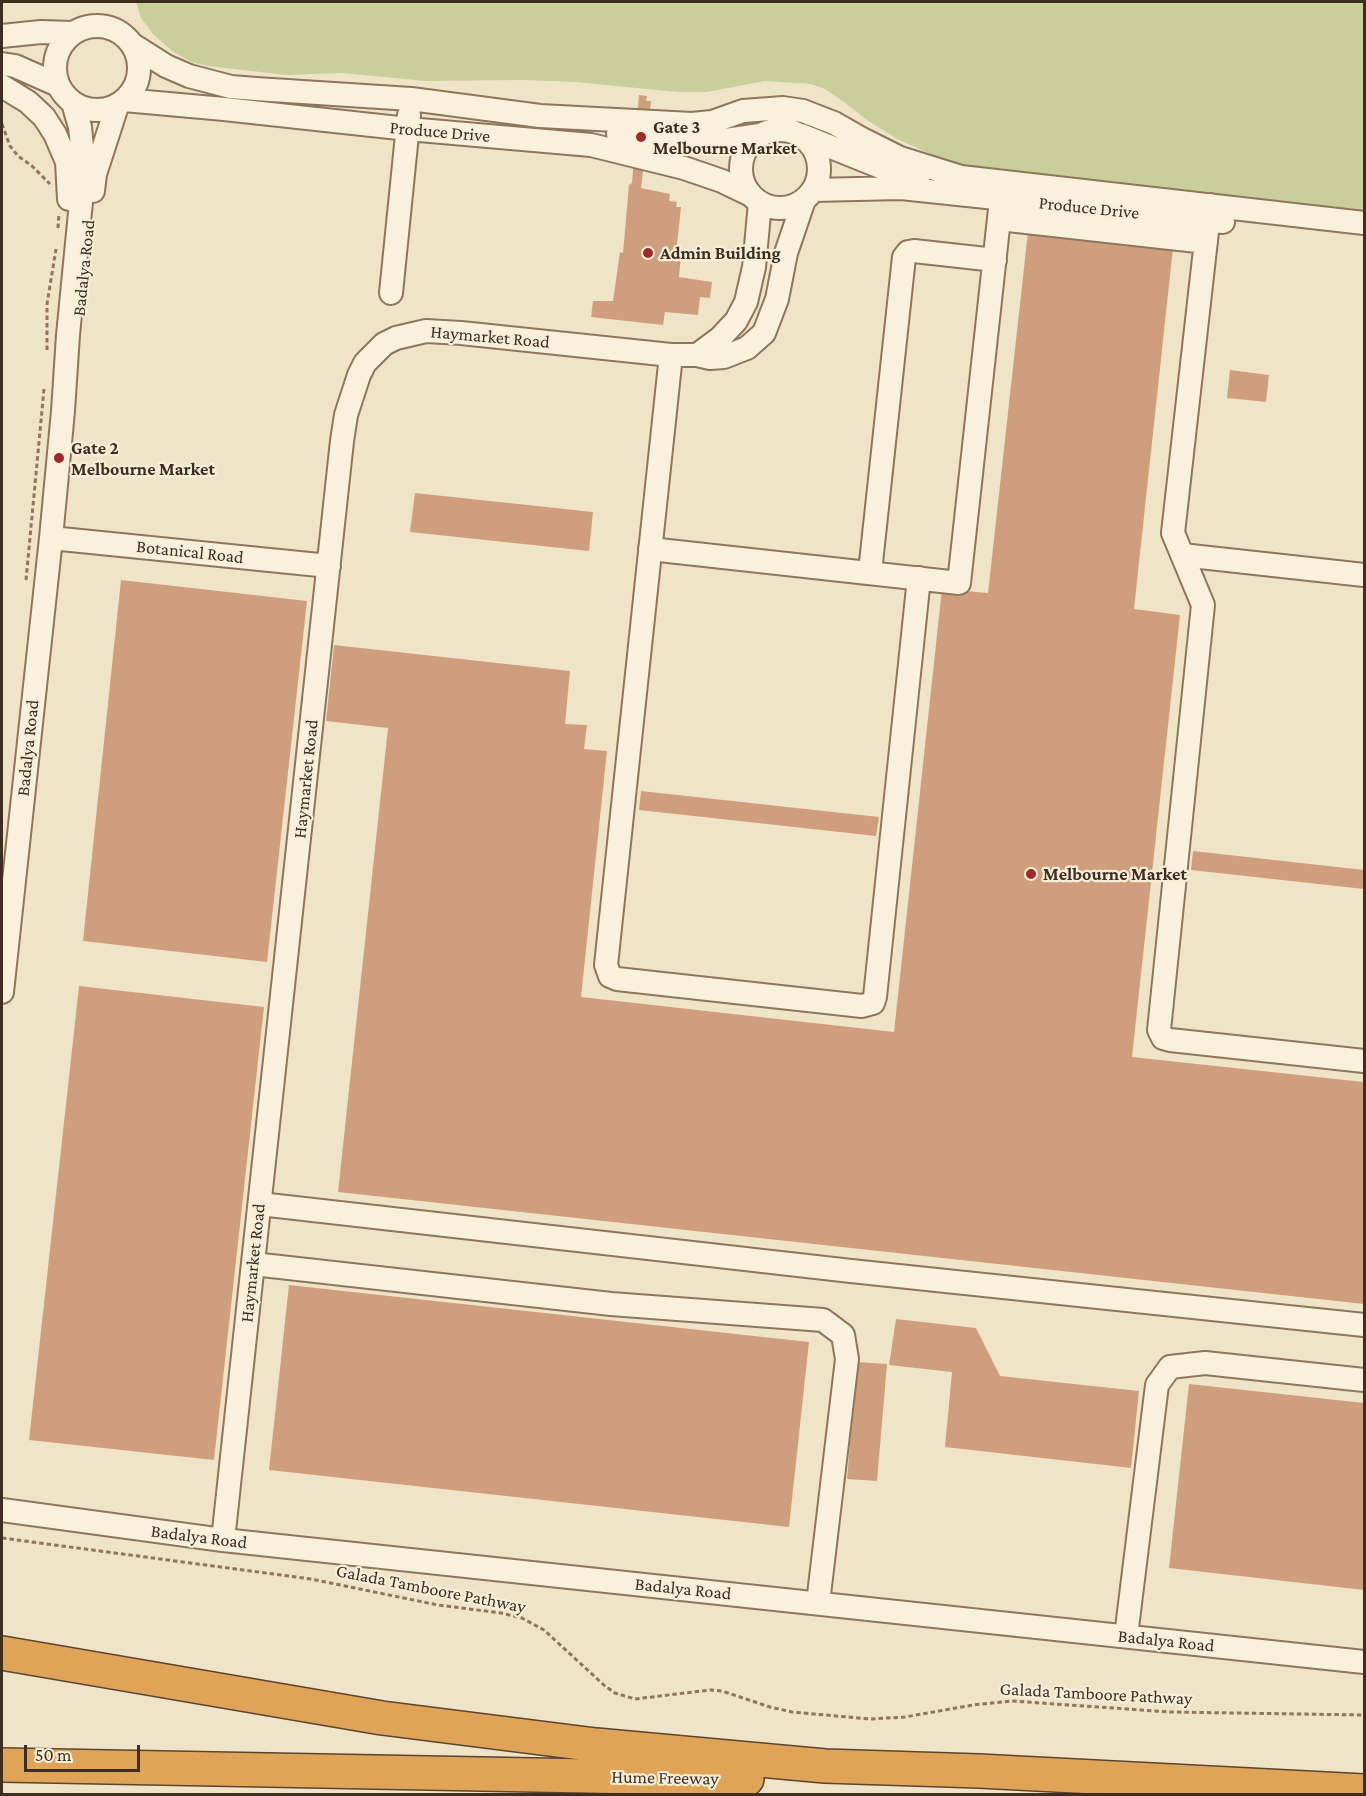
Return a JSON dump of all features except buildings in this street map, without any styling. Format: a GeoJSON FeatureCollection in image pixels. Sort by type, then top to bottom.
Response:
{"type":"FeatureCollection","features":[{"type":"Feature","properties":{"kind":"highway"},"geometry":{"type":"LineString","coordinates":[[2,1653],[382,1718],[607,1746],[825,1766],[979,1771],[1365,1791]]}},
{"type":"Feature","properties":{"kind":"highway","name":"Hume Freeway"},"geometry":{"type":"LineString","coordinates":[[2,1765],[1365,1791]]}},
{"type":"Feature","properties":{"kind":"lane"},"geometry":{"type":"LineString","coordinates":[[93,25],[104,26],[115,29],[133,45],[139,59],[138,77],[131,94],[120,103],[109,109],[92,110],[73,103],[64,95],[56,76],[56,56],[66,39],[73,33],[93,25]]}},
{"type":"Feature","properties":{"kind":"lane"},"geometry":{"type":"LineString","coordinates":[[2,36],[41,32],[73,33]]}},
{"type":"Feature","properties":{"kind":"lane","name":"Produce Drive"},"geometry":{"type":"LineString","coordinates":[[133,45],[181,73],[231,87],[411,99],[540,116],[692,124],[712,122],[743,111],[783,108],[803,111],[834,123],[900,158],[961,177],[1001,200]]}},
{"type":"Feature","properties":{"kind":"lane"},"geometry":{"type":"LineString","coordinates":[[2,64],[15,66],[58,85]]}},
{"type":"Feature","properties":{"kind":"lane"},"geometry":{"type":"LineString","coordinates":[[2,86],[28,102],[44,117],[55,134],[67,162],[69,181],[68,335]]}},
{"type":"Feature","properties":{"kind":"lane"},"geometry":{"type":"LineString","coordinates":[[391,293],[411,99]]}},
{"type":"Feature","properties":{"kind":"lane","name":"Badalya Road"},"geometry":{"type":"LineString","coordinates":[[2,981],[51,538],[83,168],[80,127],[73,103]]}},
{"type":"Feature","properties":{"kind":"lane","name":"Produce Drive"},"geometry":{"type":"LineString","coordinates":[[120,103],[224,109],[408,129],[591,145],[684,168],[722,181],[755,198]]}},
{"type":"Feature","properties":{"kind":"lane","name":"Badalya Road"},"geometry":{"type":"LineString","coordinates":[[53,504],[64,478],[95,174],[120,103]]}},
{"type":"Feature","properties":{"kind":"lane","name":"Produce Drive"},"geometry":{"type":"LineString","coordinates":[[540,116],[611,134],[688,141],[760,135]]}},
{"type":"Feature","properties":{"kind":"lane"},"geometry":{"type":"LineString","coordinates":[[772,130],[785,130],[797,134],[808,141],[817,158],[818,177],[809,195],[794,206],[771,207],[755,198],[743,182],[742,162],[750,144],[760,135],[772,130]]}},
{"type":"Feature","properties":{"kind":"lane","name":"Produce Drive"},"geometry":{"type":"LineString","coordinates":[[797,134],[888,170],[961,177]]}},
{"type":"Feature","properties":{"kind":"lane","name":"Produce Drive"},"geometry":{"type":"LineString","coordinates":[[809,195],[901,188],[1208,223],[1365,238]]}},
{"type":"Feature","properties":{"kind":"lane","name":"Haymarket Road"},"geometry":{"type":"LineString","coordinates":[[223,1540],[329,566],[346,415],[351,395],[365,363],[384,344],[410,333],[438,332],[670,356],[697,355],[710,358],[724,357],[747,348],[764,333],[777,299],[786,253],[809,195]]}},
{"type":"Feature","properties":{"kind":"lane"},"geometry":{"type":"LineString","coordinates":[[697,355],[720,338],[736,321],[746,302],[754,267],[755,198]]}},
{"type":"Feature","properties":{"kind":"lane"},"geometry":{"type":"LineString","coordinates":[[650,549],[959,583],[1001,200],[1208,223],[1173,533],[1203,605],[1158,1022],[1160,1033],[1163,1038],[1170,1040],[1365,1061]]}},
{"type":"Feature","properties":{"kind":"lane","name":"Produce Drive"},"geometry":{"type":"LineString","coordinates":[[1208,223],[1365,223]]}},
{"type":"Feature","properties":{"kind":"lane"},"geometry":{"type":"LineString","coordinates":[[870,572],[904,257],[908,252],[914,251],[995,260]]}},
{"type":"Feature","properties":{"kind":"lane"},"geometry":{"type":"LineString","coordinates":[[670,356],[606,969],[613,979],[862,1006],[873,1003],[919,578]]}},
{"type":"Feature","properties":{"kind":"lane","name":"Botanical Road"},"geometry":{"type":"LineString","coordinates":[[51,538],[329,566]]}},
{"type":"Feature","properties":{"kind":"lane"},"geometry":{"type":"LineString","coordinates":[[1182,555],[1365,575]]}},
{"type":"Feature","properties":{"kind":"lane"},"geometry":{"type":"LineString","coordinates":[[260,1204],[1365,1325]]}},
{"type":"Feature","properties":{"kind":"lane"},"geometry":{"type":"LineString","coordinates":[[253,1264],[611,1304],[823,1320],[843,1335],[847,1359],[818,1603]]}},
{"type":"Feature","properties":{"kind":"lane"},"geometry":{"type":"LineString","coordinates":[[1126,1636],[1157,1385],[1170,1367],[1205,1363],[1365,1380]]}},
{"type":"Feature","properties":{"kind":"lane","name":"Badalya Road"},"geometry":{"type":"LineString","coordinates":[[2,1510],[223,1540],[1365,1662]]}},
{"type":"Feature","properties":{"kind":"path"},"geometry":{"type":"LineString","coordinates":[[2,124],[10,146],[49,183],[52,190]]}},
{"type":"Feature","properties":{"kind":"path"},"geometry":{"type":"LineString","coordinates":[[57,205],[58,232]]}},
{"type":"Feature","properties":{"kind":"path"},"geometry":{"type":"LineString","coordinates":[[46,358],[47,304],[57,243]]}},
{"type":"Feature","properties":{"kind":"path"},"geometry":{"type":"LineString","coordinates":[[25,586],[45,380]]}},
{"type":"Feature","properties":{"kind":"path","name":"Galada Tamboore Pathway"},"geometry":{"type":"LineString","coordinates":[[2,1538],[311,1579],[438,1605],[522,1618],[544,1630],[566,1648],[605,1686],[615,1693],[635,1699],[710,1690],[792,1712],[870,1719],[905,1717],[973,1705],[1012,1701],[1170,1712],[1365,1715]]}},
{"type":"Feature","properties":{"kind":"green space"},"geometry":{"type":"Polygon","coordinates":[[[136,2],[1364,2],[1364,212],[982,171],[944,160],[897,139],[825,89],[811,84],[765,81],[707,92],[678,92],[575,82],[426,81],[342,73],[286,75],[208,66],[191,62],[172,51],[153,34],[141,18],[136,2]]]}},
{"type":"Feature","properties":{"kind":"place","name":"Gate 3 Melbourne Market"},"geometry":{"type":"Point","coordinates":[641,137]}},
{"type":"Feature","properties":{"kind":"place","name":"Admin Building"},"geometry":{"type":"Point","coordinates":[648,253]}},
{"type":"Feature","properties":{"kind":"place","name":"Gate 2 Melbourne Market"},"geometry":{"type":"Point","coordinates":[59,458]}},
{"type":"Feature","properties":{"kind":"place","name":"Melbourne Market"},"geometry":{"type":"Point","coordinates":[1031,874]}}]}
